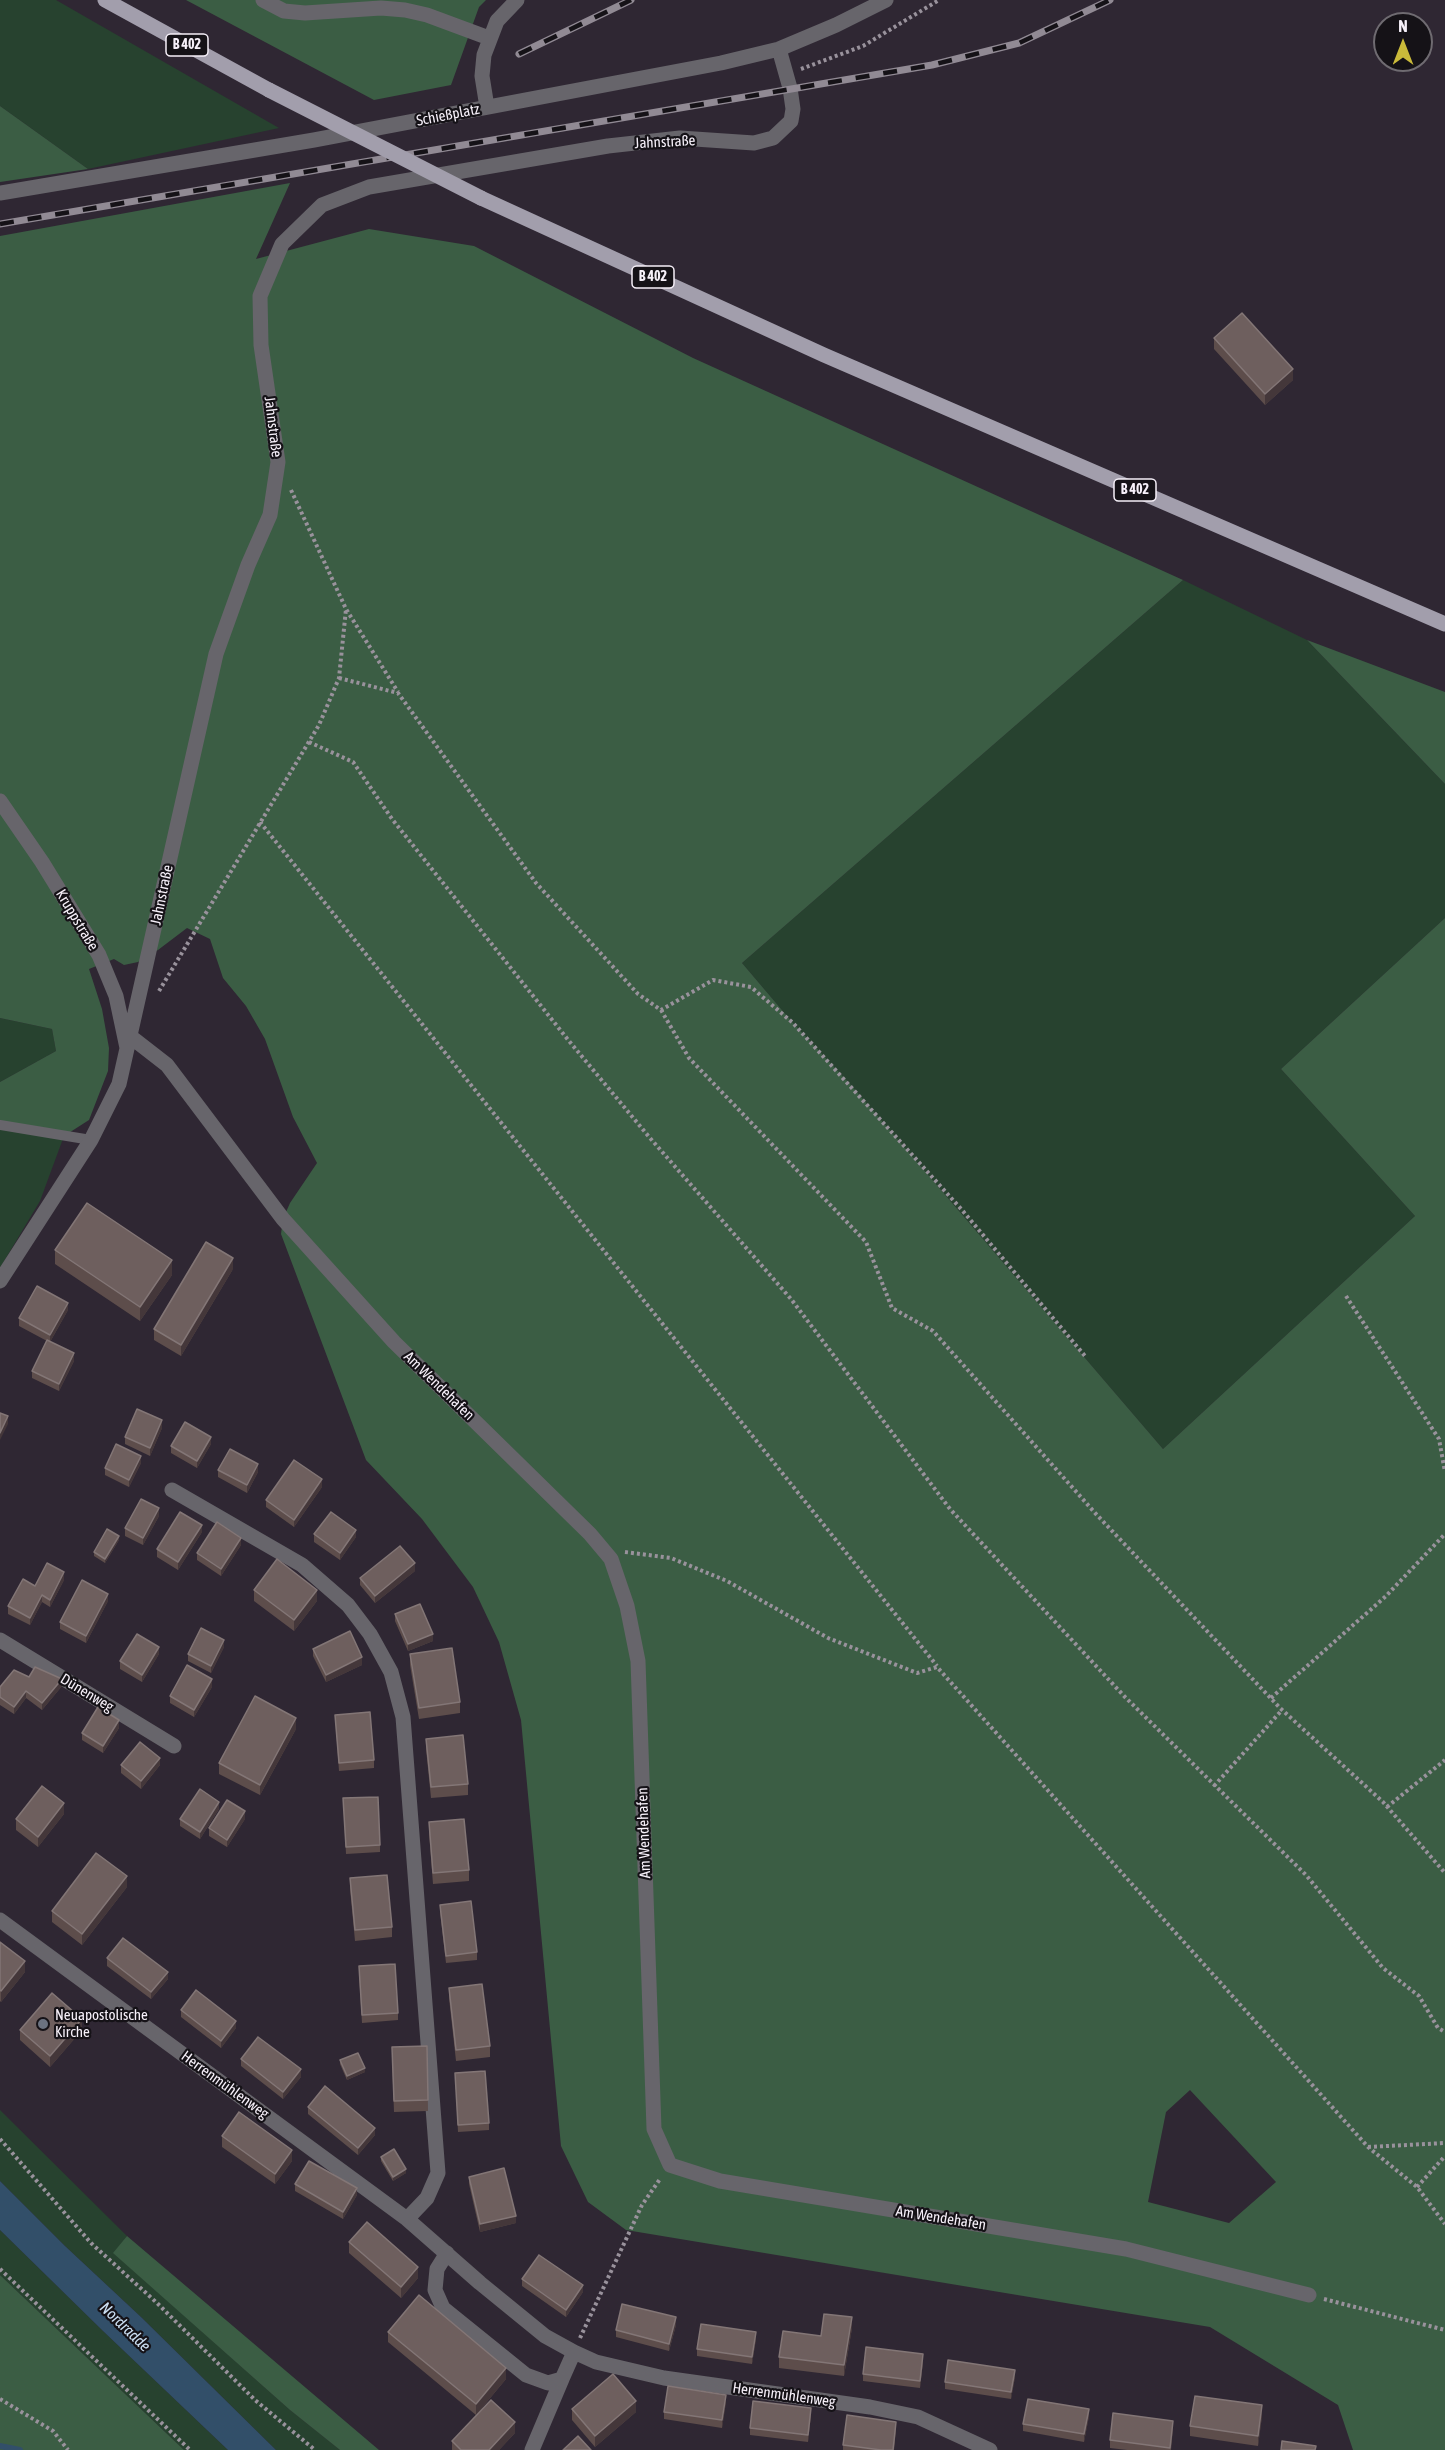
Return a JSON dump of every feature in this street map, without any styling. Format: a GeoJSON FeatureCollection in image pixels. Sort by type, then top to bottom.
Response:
{"type":"FeatureCollection","features":[{"type":"Feature","properties":{"kind":"main road","name":"B 402"},"geometry":{"type":"LineString","coordinates":[[105,0],[269,90],[481,198],[824,355],[1445,624]]}},
{"type":"Feature","properties":{"kind":"street"},"geometry":{"type":"LineString","coordinates":[[262,0],[285,11],[305,13],[381,8],[405,10],[427,15],[489,38]]}},
{"type":"Feature","properties":{"kind":"street"},"geometry":{"type":"LineString","coordinates":[[487,107],[482,76],[484,55],[497,21],[517,0]]}},
{"type":"Feature","properties":{"kind":"street","name":"Schießplatz"},"geometry":{"type":"LineString","coordinates":[[0,193],[314,140],[721,63],[779,48],[836,25],[886,0]]}},
{"type":"Feature","properties":{"kind":"street","name":"Jahnstraße"},"geometry":{"type":"LineString","coordinates":[[0,1281],[91,1140],[119,1084],[216,654],[248,565],[270,515],[278,462],[261,345],[260,296],[282,244],[322,205],[369,188],[608,147],[680,138],[754,143],[773,138],[791,121],[793,109],[779,48]]}},
{"type":"Feature","properties":{"kind":"street","name":"Kruppstraße"},"geometry":{"type":"LineString","coordinates":[[0,801],[42,862],[99,954],[116,996],[129,1044]]}},
{"type":"Feature","properties":{"kind":"street","name":"Am Wendehafen"},"geometry":{"type":"LineString","coordinates":[[129,1044],[168,1065],[283,1219],[394,1342],[611,1559],[627,1605],[638,1660],[654,2129],[670,2165],[720,2181],[1126,2249],[1309,2295]]}},
{"type":"Feature","properties":{"kind":"street"},"geometry":{"type":"LineString","coordinates":[[172,1490],[302,1565],[348,1605],[370,1634],[391,1672],[403,1717],[438,2173],[427,2198],[407,2219]]}},
{"type":"Feature","properties":{"kind":"street","name":"Dünenweg"},"geometry":{"type":"LineString","coordinates":[[0,1641],[174,1746]]}},
{"type":"Feature","properties":{"kind":"street","name":"Herrenmühlenweg"},"geometry":{"type":"LineString","coordinates":[[0,1920],[407,2219],[545,2336],[574,2352],[596,2361],[664,2378],[918,2416],[990,2450]]}},
{"type":"Feature","properties":{"kind":"street"},"geometry":{"type":"LineString","coordinates":[[447,2253],[437,2269],[435,2290],[443,2308],[526,2375],[548,2383],[562,2379]]}},
{"type":"Feature","properties":{"kind":"street"},"geometry":{"type":"LineString","coordinates":[[532,2450],[574,2352]]}},
{"type":"Feature","properties":{"kind":"lane"},"geometry":{"type":"LineString","coordinates":[[0,1125],[91,1140]]}},
{"type":"Feature","properties":{"kind":"path"},"geometry":{"type":"LineString","coordinates":[[786,73],[812,66],[863,46],[939,0]]}},
{"type":"Feature","properties":{"kind":"path"},"geometry":{"type":"LineString","coordinates":[[278,462],[346,609],[398,693],[536,883],[638,994],[661,1010],[689,1058],[866,1242],[892,1308],[933,1331],[1096,1514],[1282,1710],[1387,1807],[1445,1873]]}},
{"type":"Feature","properties":{"kind":"path"},"geometry":{"type":"LineString","coordinates":[[154,999],[319,725],[339,678],[346,609]]}},
{"type":"Feature","properties":{"kind":"path"},"geometry":{"type":"LineString","coordinates":[[339,678],[398,693]]}},
{"type":"Feature","properties":{"kind":"path"},"geometry":{"type":"LineString","coordinates":[[309,742],[353,762],[392,819],[569,1041],[790,1299],[950,1509],[1124,1696],[1306,1875],[1383,1968],[1419,1996],[1438,2028],[1445,2032]]}},
{"type":"Feature","properties":{"kind":"path"},"geometry":{"type":"LineString","coordinates":[[260,822],[937,1666],[1368,2147],[1417,2187],[1445,2224]]}},
{"type":"Feature","properties":{"kind":"path"},"geometry":{"type":"LineString","coordinates":[[661,1010],[713,980],[751,987],[793,1023],[851,1085],[962,1210],[1085,1356]]}},
{"type":"Feature","properties":{"kind":"path"},"geometry":{"type":"LineString","coordinates":[[1346,1296],[1439,1439],[1445,1472]]}},
{"type":"Feature","properties":{"kind":"path"},"geometry":{"type":"LineString","coordinates":[[1439,1439],[1445,1442]]}},
{"type":"Feature","properties":{"kind":"path"},"geometry":{"type":"LineString","coordinates":[[1271,1698],[1386,1596],[1445,1533]]}},
{"type":"Feature","properties":{"kind":"path"},"geometry":{"type":"LineString","coordinates":[[603,1550],[671,1557],[727,1581],[828,1638],[917,1673],[937,1666]]}},
{"type":"Feature","properties":{"kind":"path"},"geometry":{"type":"LineString","coordinates":[[1214,1786],[1282,1710]]}},
{"type":"Feature","properties":{"kind":"path"},"geometry":{"type":"LineString","coordinates":[[1387,1807],[1445,1760]]}},
{"type":"Feature","properties":{"kind":"path"},"geometry":{"type":"LineString","coordinates":[[0,2139],[92,2243],[157,2303],[255,2400],[315,2450]]}},
{"type":"Feature","properties":{"kind":"path"},"geometry":{"type":"LineString","coordinates":[[1368,2147],[1445,2143]]}},
{"type":"Feature","properties":{"kind":"path"},"geometry":{"type":"LineString","coordinates":[[1417,2187],[1445,2156]]}},
{"type":"Feature","properties":{"kind":"path"},"geometry":{"type":"LineString","coordinates":[[574,2352],[642,2205],[670,2165]]}},
{"type":"Feature","properties":{"kind":"path"},"geometry":{"type":"LineString","coordinates":[[0,2269],[190,2450]]}},
{"type":"Feature","properties":{"kind":"path"},"geometry":{"type":"LineString","coordinates":[[1309,2295],[1445,2330]]}},
{"type":"Feature","properties":{"kind":"path"},"geometry":{"type":"LineString","coordinates":[[0,2398],[53,2431],[68,2450]]}},
{"type":"Feature","properties":{"kind":"green space"},"geometry":{"type":"Polygon","coordinates":[[[0,0],[56,0],[279,128],[88,169],[0,106],[0,0]]]}},
{"type":"Feature","properties":{"kind":"green space"},"geometry":{"type":"Polygon","coordinates":[[[186,0],[486,0],[479,7],[451,85],[374,100],[186,0]]]}},
{"type":"Feature","properties":{"kind":"green space"},"geometry":{"type":"Polygon","coordinates":[[[0,106],[88,169],[0,182],[0,106]]]}},
{"type":"Feature","properties":{"kind":"green space"},"geometry":{"type":"Polygon","coordinates":[[[290,183],[256,259],[369,229],[474,246],[693,358],[1183,580],[742,963],[793,1023],[851,1085],[1163,1449],[1415,1216],[1281,1069],[1445,918],[1445,2450],[1353,2450],[1338,2405],[1210,2327],[626,2230],[588,2202],[561,2146],[521,1720],[499,1642],[473,1587],[422,1519],[366,1460],[281,1234],[283,1219],[290,1203],[317,1163],[293,1117],[265,1039],[246,1006],[223,978],[210,939],[187,928],[138,962],[124,965],[114,959],[89,969],[102,1009],[109,1048],[108,1071],[89,1120],[64,1136],[0,1125],[0,1082],[56,1051],[52,1029],[0,1018],[0,236],[290,183]],[[1190,2090],[1166,2112],[1148,2202],[1229,2223],[1276,2182],[1190,2090]]]}},
{"type":"Feature","properties":{"kind":"green space"},"geometry":{"type":"Polygon","coordinates":[[[1183,580],[1307,640],[1445,784],[1445,918],[1281,1069],[1415,1216],[1163,1449],[851,1085],[793,1023],[742,963],[1183,580]]]}},
{"type":"Feature","properties":{"kind":"green space"},"geometry":{"type":"Polygon","coordinates":[[[1307,640],[1445,692],[1445,784],[1307,640]]]}},
{"type":"Feature","properties":{"kind":"green space"},"geometry":{"type":"Polygon","coordinates":[[[0,1018],[52,1029],[56,1051],[0,1082],[0,1018]]]}},
{"type":"Feature","properties":{"kind":"green space"},"geometry":{"type":"Polygon","coordinates":[[[0,1125],[64,1136],[40,1201],[0,1268],[0,1125]]]}},
{"type":"Feature","properties":{"kind":"green space"},"geometry":{"type":"Polygon","coordinates":[[[0,2110],[127,2236],[114,2253],[290,2410],[340,2450],[276,2450],[0,2181],[0,2110]]]}},
{"type":"Feature","properties":{"kind":"green space"},"geometry":{"type":"Polygon","coordinates":[[[0,2230],[228,2450],[184,2450],[0,2275],[0,2230]]]}},
{"type":"Feature","properties":{"kind":"green space"},"geometry":{"type":"Polygon","coordinates":[[[127,2236],[379,2450],[340,2450],[290,2410],[113,2253],[127,2236]]]}},
{"type":"Feature","properties":{"kind":"green space"},"geometry":{"type":"Polygon","coordinates":[[[0,2275],[184,2450],[0,2450],[0,2275]]]}},
{"type":"Feature","properties":{"kind":"water","name":"Nordradde"},"geometry":{"type":"Polygon","coordinates":[[[0,2181],[276,2450],[228,2450],[103,2331],[0,2230],[0,2181]]]}},
{"type":"Feature","properties":{"kind":"building"},"geometry":{"type":"Polygon","coordinates":[[[1242,313],[1293,369],[1265,394],[1214,338],[1242,313]]]}},
{"type":"Feature","properties":{"kind":"building"},"geometry":{"type":"Polygon","coordinates":[[[87,1203],[172,1260],[140,1307],[55,1250],[87,1203]]]}},
{"type":"Feature","properties":{"kind":"building"},"geometry":{"type":"Polygon","coordinates":[[[206,1242],[233,1258],[181,1345],[154,1329],[206,1242]]]}},
{"type":"Feature","properties":{"kind":"building"},"geometry":{"type":"Polygon","coordinates":[[[37,1286],[68,1303],[50,1335],[19,1318],[37,1286]]]}},
{"type":"Feature","properties":{"kind":"building"},"geometry":{"type":"Polygon","coordinates":[[[47,1340],[74,1353],[59,1384],[32,1371],[47,1340]]]}},
{"type":"Feature","properties":{"kind":"building"},"geometry":{"type":"Polygon","coordinates":[[[137,1409],[162,1420],[150,1448],[125,1437],[137,1409]]]}},
{"type":"Feature","properties":{"kind":"building"},"geometry":{"type":"Polygon","coordinates":[[[0,1413],[8,1416],[0,1433],[0,1413]]]}},
{"type":"Feature","properties":{"kind":"building"},"geometry":{"type":"Polygon","coordinates":[[[185,1422],[211,1437],[197,1461],[171,1446],[185,1422]]]}},
{"type":"Feature","properties":{"kind":"building"},"geometry":{"type":"Polygon","coordinates":[[[116,1444],[141,1456],[129,1480],[105,1468],[116,1444]]]}},
{"type":"Feature","properties":{"kind":"building"},"geometry":{"type":"Polygon","coordinates":[[[230,1449],[258,1464],[247,1485],[218,1470],[230,1449]]]}},
{"type":"Feature","properties":{"kind":"building"},"geometry":{"type":"Polygon","coordinates":[[[294,1460],[322,1479],[294,1520],[266,1500],[294,1460]]]}},
{"type":"Feature","properties":{"kind":"building"},"geometry":{"type":"Polygon","coordinates":[[[141,1499],[159,1508],[143,1538],[125,1528],[141,1499]]]}},
{"type":"Feature","properties":{"kind":"building"},"geometry":{"type":"Polygon","coordinates":[[[180,1512],[202,1525],[178,1562],[157,1549],[180,1512]]]}},
{"type":"Feature","properties":{"kind":"building"},"geometry":{"type":"Polygon","coordinates":[[[331,1512],[356,1530],[340,1553],[314,1534],[331,1512]]]}},
{"type":"Feature","properties":{"kind":"building"},"geometry":{"type":"Polygon","coordinates":[[[217,1522],[241,1538],[221,1569],[197,1553],[217,1522]]]}},
{"type":"Feature","properties":{"kind":"building"},"geometry":{"type":"Polygon","coordinates":[[[107,1529],[119,1536],[105,1559],[94,1552],[107,1529]]]}},
{"type":"Feature","properties":{"kind":"building"},"geometry":{"type":"Polygon","coordinates":[[[400,1546],[415,1563],[375,1596],[360,1578],[400,1546]]]}},
{"type":"Feature","properties":{"kind":"building"},"geometry":{"type":"Polygon","coordinates":[[[277,1559],[317,1590],[294,1620],[254,1590],[277,1559]]]}},
{"type":"Feature","properties":{"kind":"building"},"geometry":{"type":"Polygon","coordinates":[[[47,1563],[64,1572],[50,1600],[42,1595],[30,1618],[8,1606],[23,1579],[35,1586],[47,1563]]]}},
{"type":"Feature","properties":{"kind":"building"},"geometry":{"type":"Polygon","coordinates":[[[82,1580],[108,1594],[86,1636],[60,1622],[82,1580]]]}},
{"type":"Feature","properties":{"kind":"building"},"geometry":{"type":"Polygon","coordinates":[[[420,1604],[433,1634],[408,1644],[395,1614],[420,1604]]]}},
{"type":"Feature","properties":{"kind":"building"},"geometry":{"type":"Polygon","coordinates":[[[201,1628],[224,1640],[211,1666],[188,1654],[201,1628]]]}},
{"type":"Feature","properties":{"kind":"building"},"geometry":{"type":"Polygon","coordinates":[[[350,1631],[362,1657],[326,1675],[313,1649],[350,1631]]]}},
{"type":"Feature","properties":{"kind":"building"},"geometry":{"type":"Polygon","coordinates":[[[137,1634],[159,1647],[142,1675],[120,1661],[137,1634]]]}},
{"type":"Feature","properties":{"kind":"building"},"geometry":{"type":"Polygon","coordinates":[[[452,1648],[460,1702],[419,1708],[410,1654],[452,1648]]]}},
{"type":"Feature","properties":{"kind":"building"},"geometry":{"type":"Polygon","coordinates":[[[187,1665],[212,1679],[194,1710],[170,1696],[187,1665]]]}},
{"type":"Feature","properties":{"kind":"building"},"geometry":{"type":"Polygon","coordinates":[[[35,1667],[62,1679],[42,1703],[26,1691],[14,1707],[0,1697],[0,1687],[14,1670],[29,1677],[35,1667]]]}},
{"type":"Feature","properties":{"kind":"building"},"geometry":{"type":"Polygon","coordinates":[[[255,1696],[296,1718],[260,1785],[219,1763],[255,1696]]]}},
{"type":"Feature","properties":{"kind":"building"},"geometry":{"type":"Polygon","coordinates":[[[98,1707],[119,1720],[103,1746],[82,1733],[98,1707]]]}},
{"type":"Feature","properties":{"kind":"building"},"geometry":{"type":"Polygon","coordinates":[[[370,1712],[374,1760],[339,1763],[335,1715],[370,1712]]]}},
{"type":"Feature","properties":{"kind":"building"},"geometry":{"type":"Polygon","coordinates":[[[463,1735],[468,1784],[431,1787],[426,1739],[463,1735]]]}},
{"type":"Feature","properties":{"kind":"building"},"geometry":{"type":"Polygon","coordinates":[[[140,1742],[160,1758],[141,1781],[121,1765],[140,1742]]]}},
{"type":"Feature","properties":{"kind":"building"},"geometry":{"type":"Polygon","coordinates":[[[42,1786],[64,1803],[38,1837],[16,1819],[42,1786]]]}},
{"type":"Feature","properties":{"kind":"building"},"geometry":{"type":"Polygon","coordinates":[[[200,1789],[219,1802],[200,1832],[180,1819],[200,1789]]]}},
{"type":"Feature","properties":{"kind":"building"},"geometry":{"type":"Polygon","coordinates":[[[378,1797],[380,1845],[346,1847],[343,1798],[378,1797]]]}},
{"type":"Feature","properties":{"kind":"building"},"geometry":{"type":"Polygon","coordinates":[[[227,1800],[245,1811],[227,1840],[209,1828],[227,1800]]]}},
{"type":"Feature","properties":{"kind":"building"},"geometry":{"type":"Polygon","coordinates":[[[464,1819],[469,1870],[433,1873],[429,1822],[464,1819]]]}},
{"type":"Feature","properties":{"kind":"building"},"geometry":{"type":"Polygon","coordinates":[[[96,1853],[127,1876],[82,1934],[52,1911],[96,1853]]]}},
{"type":"Feature","properties":{"kind":"building"},"geometry":{"type":"Polygon","coordinates":[[[387,1875],[392,1927],[355,1930],[350,1878],[387,1875]]]}},
{"type":"Feature","properties":{"kind":"building"},"geometry":{"type":"Polygon","coordinates":[[[471,1901],[477,1952],[446,1956],[440,1905],[471,1901]]]}},
{"type":"Feature","properties":{"kind":"building"},"geometry":{"type":"Polygon","coordinates":[[[123,1938],[168,1972],[151,1992],[107,1958],[123,1938]]]}},
{"type":"Feature","properties":{"kind":"building"},"geometry":{"type":"Polygon","coordinates":[[[0,1942],[25,1961],[1,1991],[0,1990],[0,1942]]]}},
{"type":"Feature","properties":{"kind":"building"},"geometry":{"type":"Polygon","coordinates":[[[395,1964],[398,2013],[362,2015],[359,1966],[395,1964]]]}},
{"type":"Feature","properties":{"kind":"building"},"geometry":{"type":"Polygon","coordinates":[[[482,1984],[490,2046],[456,2050],[449,1988],[482,1984]]]}},
{"type":"Feature","properties":{"kind":"building"},"geometry":{"type":"Polygon","coordinates":[[[196,1990],[236,2021],[221,2041],[181,2010],[196,1990]]]}},
{"type":"Feature","properties":{"kind":"building"},"geometry":{"type":"Polygon","coordinates":[[[52,1993],[82,2019],[50,2056],[20,2030],[52,1993]]]}},
{"type":"Feature","properties":{"kind":"building"},"geometry":{"type":"Polygon","coordinates":[[[258,2037],[301,2069],[283,2092],[241,2059],[258,2037]]]}},
{"type":"Feature","properties":{"kind":"building"},"geometry":{"type":"Polygon","coordinates":[[[427,2046],[428,2100],[394,2101],[392,2047],[427,2046]]]}},
{"type":"Feature","properties":{"kind":"building"},"geometry":{"type":"Polygon","coordinates":[[[358,2053],[365,2068],[347,2076],[340,2060],[358,2053]]]}},
{"type":"Feature","properties":{"kind":"building"},"geometry":{"type":"Polygon","coordinates":[[[485,2071],[489,2123],[458,2125],[455,2073],[485,2071]]]}},
{"type":"Feature","properties":{"kind":"building"},"geometry":{"type":"Polygon","coordinates":[[[325,2086],[375,2128],[358,2148],[308,2107],[325,2086]]]}},
{"type":"Feature","properties":{"kind":"building"},"geometry":{"type":"Polygon","coordinates":[[[239,2112],[292,2150],[275,2174],[222,2136],[239,2112]]]}},
{"type":"Feature","properties":{"kind":"building"},"geometry":{"type":"Polygon","coordinates":[[[394,2149],[406,2169],[393,2177],[381,2157],[394,2149]]]}},
{"type":"Feature","properties":{"kind":"building"},"geometry":{"type":"Polygon","coordinates":[[[309,2161],[357,2188],[343,2212],[295,2184],[309,2161]]]}},
{"type":"Feature","properties":{"kind":"building"},"geometry":{"type":"Polygon","coordinates":[[[504,2168],[516,2216],[480,2224],[469,2177],[504,2168]]]}},
{"type":"Feature","properties":{"kind":"building"},"geometry":{"type":"Polygon","coordinates":[[[367,2222],[418,2267],[401,2287],[349,2242],[367,2222]]]}},
{"type":"Feature","properties":{"kind":"building"},"geometry":{"type":"Polygon","coordinates":[[[539,2255],[583,2285],[566,2310],[522,2279],[539,2255]]]}},
{"type":"Feature","properties":{"kind":"building"},"geometry":{"type":"Polygon","coordinates":[[[419,2295],[506,2368],[476,2404],[388,2332],[419,2295]]]}},
{"type":"Feature","properties":{"kind":"building"},"geometry":{"type":"Polygon","coordinates":[[[622,2304],[676,2317],[669,2344],[616,2330],[622,2304]]]}},
{"type":"Feature","properties":{"kind":"building"},"geometry":{"type":"Polygon","coordinates":[[[824,2314],[852,2317],[844,2365],[779,2357],[783,2331],[821,2336],[824,2314]]]}},
{"type":"Feature","properties":{"kind":"building"},"geometry":{"type":"Polygon","coordinates":[[[701,2324],[756,2332],[752,2357],[697,2349],[701,2324]]]}},
{"type":"Feature","properties":{"kind":"building"},"geometry":{"type":"Polygon","coordinates":[[[866,2347],[923,2354],[920,2381],[863,2374],[866,2347]]]}},
{"type":"Feature","properties":{"kind":"building"},"geometry":{"type":"Polygon","coordinates":[[[948,2360],[1015,2370],[1011,2392],[945,2382],[948,2360]]]}},
{"type":"Feature","properties":{"kind":"building"},"geometry":{"type":"Polygon","coordinates":[[[613,2374],[636,2401],[595,2436],[572,2409],[613,2374]]]}},
{"type":"Feature","properties":{"kind":"building"},"geometry":{"type":"Polygon","coordinates":[[[668,2386],[726,2395],[722,2420],[664,2412],[668,2386]]]}},
{"type":"Feature","properties":{"kind":"building"},"geometry":{"type":"Polygon","coordinates":[[[1195,2396],[1262,2405],[1258,2436],[1190,2426],[1195,2396]]]}},
{"type":"Feature","properties":{"kind":"building"},"geometry":{"type":"Polygon","coordinates":[[[1028,2399],[1089,2409],[1084,2434],[1023,2424],[1028,2399]]]}},
{"type":"Feature","properties":{"kind":"building"},"geometry":{"type":"Polygon","coordinates":[[[491,2400],[515,2422],[489,2450],[461,2450],[452,2441],[491,2400]]]}},
{"type":"Feature","properties":{"kind":"building"},"geometry":{"type":"Polygon","coordinates":[[[753,2401],[811,2408],[808,2435],[750,2428],[753,2401]]]}},
{"type":"Feature","properties":{"kind":"building"},"geometry":{"type":"Polygon","coordinates":[[[1113,2413],[1173,2421],[1170,2448],[1110,2440],[1113,2413]]]}},
{"type":"Feature","properties":{"kind":"building"},"geometry":{"type":"Polygon","coordinates":[[[847,2415],[896,2422],[893,2450],[843,2445],[847,2415]]]}},
{"type":"Feature","properties":{"kind":"building"},"geometry":{"type":"Polygon","coordinates":[[[578,2436],[591,2450],[563,2450],[578,2436]]]}},
{"type":"Feature","properties":{"kind":"building"},"geometry":{"type":"Polygon","coordinates":[[[1282,2441],[1316,2446],[1315,2450],[1281,2450],[1282,2441]]]}},
{"type":"Feature","properties":{"kind":"waterway"},"geometry":{"type":"LineString","coordinates":[[0,2446],[20,2450]]}},
{"type":"Feature","properties":{"kind":"railway"},"geometry":{"type":"LineString","coordinates":[[519,54],[631,0]]}},
{"type":"Feature","properties":{"kind":"railway"},"geometry":{"type":"LineString","coordinates":[[0,224],[932,65],[1019,43],[1110,0]]}},
{"type":"Feature","properties":{"kind":"place","name":"Neuapostolische Kirche"},"geometry":{"type":"Point","coordinates":[43,2024]}}]}
